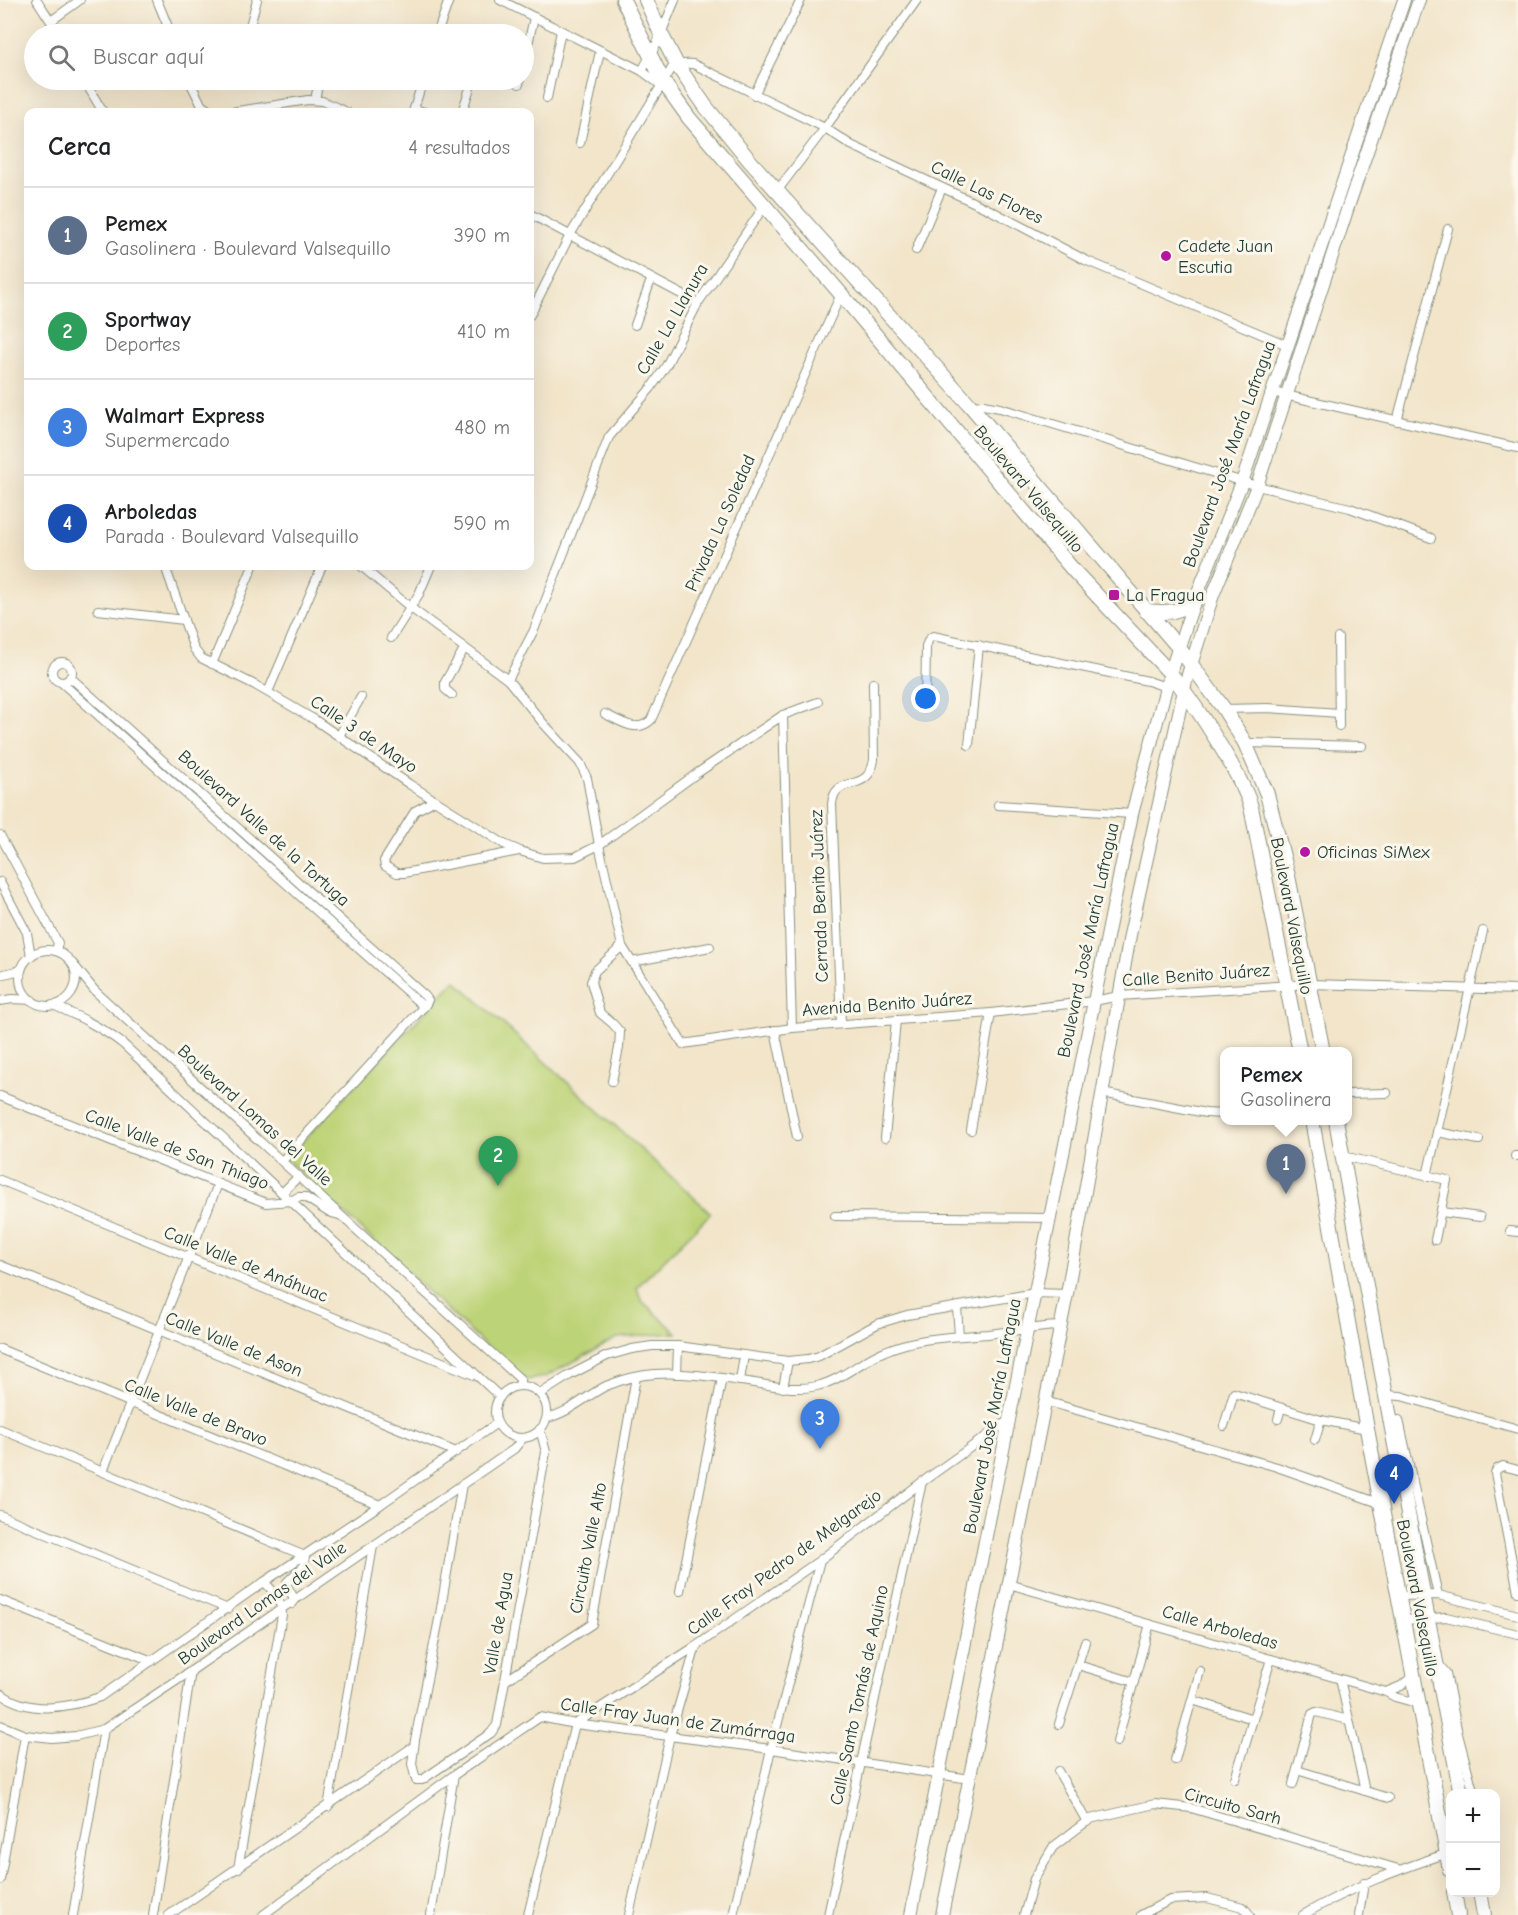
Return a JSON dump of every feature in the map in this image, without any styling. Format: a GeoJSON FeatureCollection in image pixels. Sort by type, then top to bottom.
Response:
{"type":"FeatureCollection","features":[{"type":"Feature","properties":{"kind":"main road","name":"Boulevard Valsequillo"},"geometry":{"type":"LineString","coordinates":[[623,0],[663,85],[1074,571],[1170,673],[1219,743],[1249,798],[1299,1047]]}},
{"type":"Feature","properties":{"kind":"main road","name":"Boulevard Valsequillo"},"geometry":{"type":"LineString","coordinates":[[646,0],[677,65],[706,107],[777,191],[970,406],[1179,648],[1224,710],[1245,743],[1267,794],[1288,876],[1322,1047]]}},
{"type":"Feature","properties":{"kind":"main road","name":"Boulevard José María Lafragua"},"geometry":{"type":"LineString","coordinates":[[911,1915],[1132,814],[1170,673],[1194,602],[1242,482],[1404,0]]}},
{"type":"Feature","properties":{"kind":"main road","name":"Boulevard José María Lafragua"},"geometry":{"type":"LineString","coordinates":[[942,1915],[1067,1294],[1143,869],[1184,690],[1213,595],[1257,486],[1419,0]]}},
{"type":"Feature","properties":{"kind":"main road"},"geometry":{"type":"LineString","coordinates":[[1146,611],[1172,612],[1181,610],[1194,602]]}},
{"type":"Feature","properties":{"kind":"main road","name":"Boulevard Valsequillo"},"geometry":{"type":"LineString","coordinates":[[1313,1125],[1446,1843]]}},
{"type":"Feature","properties":{"kind":"main road","name":"Boulevard Valsequillo"},"geometry":{"type":"LineString","coordinates":[[1337,1125],[1386,1395],[1431,1595],[1428,1618],[1436,1663],[1454,1735],[1460,1789]]}},
{"type":"Feature","properties":{"kind":"main road"},"geometry":{"type":"LineString","coordinates":[[1455,1897],[1458,1915]]}},
{"type":"Feature","properties":{"kind":"main road"},"geometry":{"type":"LineString","coordinates":[[1481,1897],[1484,1915]]}},
{"type":"Feature","properties":{"kind":"street"},"geometry":{"type":"LineString","coordinates":[[37,0],[53,24]]}},
{"type":"Feature","properties":{"kind":"street"},"geometry":{"type":"LineString","coordinates":[[51,21],[80,0]]}},
{"type":"Feature","properties":{"kind":"street"},"geometry":{"type":"LineString","coordinates":[[157,0],[167,24]]}},
{"type":"Feature","properties":{"kind":"street"},"geometry":{"type":"LineString","coordinates":[[250,24],[257,0]]}},
{"type":"Feature","properties":{"kind":"street"},"geometry":{"type":"LineString","coordinates":[[441,24],[449,0]]}},
{"type":"Feature","properties":{"kind":"street"},"geometry":{"type":"LineString","coordinates":[[500,0],[642,71],[663,85]]}},
{"type":"Feature","properties":{"kind":"street"},"geometry":{"type":"LineString","coordinates":[[642,71],[675,0]]}},
{"type":"Feature","properties":{"kind":"street"},"geometry":{"type":"LineString","coordinates":[[754,95],[801,0]]}},
{"type":"Feature","properties":{"kind":"street"},"geometry":{"type":"LineString","coordinates":[[777,191],[917,0]]}},
{"type":"Feature","properties":{"kind":"street"},"geometry":{"type":"LineString","coordinates":[[532,24],[534,17]]}},
{"type":"Feature","properties":{"kind":"street"},"geometry":{"type":"LineString","coordinates":[[547,98],[561,31]]}},
{"type":"Feature","properties":{"kind":"street"},"geometry":{"type":"LineString","coordinates":[[580,143],[600,51]]}},
{"type":"Feature","properties":{"kind":"street","name":"Calle Las Flores"},"geometry":{"type":"LineString","coordinates":[[677,65],[693,64],[825,128],[851,145],[990,210],[1085,261],[1287,345]]}},
{"type":"Feature","properties":{"kind":"street"},"geometry":{"type":"LineString","coordinates":[[534,307],[570,235],[672,68],[677,65]]}},
{"type":"Feature","properties":{"kind":"street"},"geometry":{"type":"LineString","coordinates":[[90,90],[101,108]]}},
{"type":"Feature","properties":{"kind":"street"},"geometry":{"type":"LineString","coordinates":[[194,90],[202,106],[206,108]]}},
{"type":"Feature","properties":{"kind":"street"},"geometry":{"type":"LineString","coordinates":[[315,100],[317,90]]}},
{"type":"Feature","properties":{"kind":"street"},"geometry":{"type":"LineString","coordinates":[[415,108],[420,90]]}},
{"type":"Feature","properties":{"kind":"street"},"geometry":{"type":"LineString","coordinates":[[463,108],[469,90]]}},
{"type":"Feature","properties":{"kind":"street"},"geometry":{"type":"LineString","coordinates":[[259,108],[315,100],[339,108]]}},
{"type":"Feature","properties":{"kind":"street"},"geometry":{"type":"LineString","coordinates":[[916,250],[942,188]]}},
{"type":"Feature","properties":{"kind":"street","name":"Calle La Llanura"},"geometry":{"type":"LineString","coordinates":[[508,680],[534,630],[609,437],[666,366],[698,303],[765,206]]}},
{"type":"Feature","properties":{"kind":"street"},"geometry":{"type":"LineString","coordinates":[[534,217],[698,303]]}},
{"type":"Feature","properties":{"kind":"street"},"geometry":{"type":"LineString","coordinates":[[1397,421],[1448,229]]}},
{"type":"Feature","properties":{"kind":"street"},"geometry":{"type":"LineString","coordinates":[[635,325],[651,280]]}},
{"type":"Feature","properties":{"kind":"street","name":"Privada La Soledad"},"geometry":{"type":"LineString","coordinates":[[604,714],[632,726],[640,727],[651,720],[841,294]]}},
{"type":"Feature","properties":{"kind":"street"},"geometry":{"type":"LineString","coordinates":[[1272,392],[1518,448]]}},
{"type":"Feature","properties":{"kind":"street"},"geometry":{"type":"LineString","coordinates":[[970,406],[983,405],[1000,408],[1242,482],[1350,508],[1431,538]]}},
{"type":"Feature","properties":{"kind":"street","name":"Calle 3 de Mayo"},"geometry":{"type":"LineString","coordinates":[[166,570],[196,652],[201,658],[268,692],[504,844],[543,858],[575,856],[599,845],[696,774],[783,715],[818,702]]}},
{"type":"Feature","properties":{"kind":"street"},"geometry":{"type":"LineString","coordinates":[[212,664],[251,570]]}},
{"type":"Feature","properties":{"kind":"street"},"geometry":{"type":"LineString","coordinates":[[268,692],[320,570]]}},
{"type":"Feature","properties":{"kind":"street"},"geometry":{"type":"LineString","coordinates":[[366,570],[464,649],[508,680],[580,763],[587,778],[599,845],[622,946],[632,962],[711,947]]}},
{"type":"Feature","properties":{"kind":"street"},"geometry":{"type":"LineString","coordinates":[[391,638],[420,594],[429,570]]}},
{"type":"Feature","properties":{"kind":"street"},"geometry":{"type":"LineString","coordinates":[[98,610],[184,620]]}},
{"type":"Feature","properties":{"kind":"street"},"geometry":{"type":"LineString","coordinates":[[925,708],[926,646],[929,639],[935,637],[1148,681],[1166,687]]}},
{"type":"Feature","properties":{"kind":"street"},"geometry":{"type":"LineString","coordinates":[[1338,638],[1339,726]]}},
{"type":"Feature","properties":{"kind":"street"},"geometry":{"type":"LineString","coordinates":[[969,745],[980,645]]}},
{"type":"Feature","properties":{"kind":"street"},"geometry":{"type":"LineString","coordinates":[[452,695],[446,689],[445,682],[464,649]]}},
{"type":"Feature","properties":{"kind":"street"},"geometry":{"type":"LineString","coordinates":[[60,661],[68,663],[72,670],[68,680],[61,682],[56,681],[51,674],[51,669],[60,661]]}},
{"type":"Feature","properties":{"kind":"street","name":"Boulevard Valle de la Tortuga"},"geometry":{"type":"LineString","coordinates":[[61,682],[424,1007],[428,1000],[425,996],[70,677]]}},
{"type":"Feature","properties":{"kind":"street","name":"Cerrada Benito Juárez"},"geometry":{"type":"LineString","coordinates":[[841,1024],[832,798],[838,789],[864,780],[872,771],[874,760],[873,683]]}},
{"type":"Feature","properties":{"kind":"street"},"geometry":{"type":"LineString","coordinates":[[339,736],[361,697]]}},
{"type":"Feature","properties":{"kind":"street"},"geometry":{"type":"LineString","coordinates":[[1224,710],[1268,708],[1339,713]]}},
{"type":"Feature","properties":{"kind":"street"},"geometry":{"type":"LineString","coordinates":[[783,715],[792,1028]]}},
{"type":"Feature","properties":{"kind":"street"},"geometry":{"type":"LineString","coordinates":[[1245,743],[1362,746]]}},
{"type":"Feature","properties":{"kind":"street"},"geometry":{"type":"LineString","coordinates":[[435,800],[415,811],[384,861],[385,866],[397,873],[404,873],[520,851]]}},
{"type":"Feature","properties":{"kind":"street"},"geometry":{"type":"LineString","coordinates":[[998,805],[1132,814]]}},
{"type":"Feature","properties":{"kind":"street"},"geometry":{"type":"LineString","coordinates":[[0,836],[58,943],[56,951]]}},
{"type":"Feature","properties":{"kind":"street"},"geometry":{"type":"LineString","coordinates":[[0,882],[27,933],[31,956]]}},
{"type":"Feature","properties":{"kind":"street"},"geometry":{"type":"LineString","coordinates":[[1427,1176],[1483,931]]}},
{"type":"Feature","properties":{"kind":"street"},"geometry":{"type":"LineString","coordinates":[[612,1082],[620,1032],[600,1013],[591,982],[595,971],[622,946]]}},
{"type":"Feature","properties":{"kind":"street"},"geometry":{"type":"LineString","coordinates":[[44,950],[56,951],[66,956],[73,964],[76,971],[75,985],[70,995],[62,1002],[41,1005],[32,1000],[24,991],[20,980],[21,970],[31,956],[44,950]]}},
{"type":"Feature","properties":{"kind":"street","name":"Avenida Benito Juárez"},"geometry":{"type":"LineString","coordinates":[[632,962],[683,1044],[792,1028],[991,1013],[1094,1001]]}},
{"type":"Feature","properties":{"kind":"street","name":"Boulevard Lomas del Valle"},"geometry":{"type":"LineString","coordinates":[[73,964],[95,991],[520,1378],[520,1386]]}},
{"type":"Feature","properties":{"kind":"street"},"geometry":{"type":"LineString","coordinates":[[0,975],[21,970]]}},
{"type":"Feature","properties":{"kind":"street","name":"Calle Benito Juárez"},"geometry":{"type":"LineString","coordinates":[[1094,1001],[1119,996],[1310,984],[1518,990]]}},
{"type":"Feature","properties":{"kind":"street"},"geometry":{"type":"LineString","coordinates":[[0,1001],[32,1000]]}},
{"type":"Feature","properties":{"kind":"street","name":"Boulevard Lomas del Valle"},"geometry":{"type":"LineString","coordinates":[[53,1005],[80,1017],[123,1044],[500,1397]]}},
{"type":"Feature","properties":{"kind":"street"},"geometry":{"type":"LineString","coordinates":[[282,1161],[424,1007]]}},
{"type":"Feature","properties":{"kind":"street"},"geometry":{"type":"LineString","coordinates":[[971,1130],[991,1013]]}},
{"type":"Feature","properties":{"kind":"street"},"geometry":{"type":"LineString","coordinates":[[885,1138],[896,1020]]}},
{"type":"Feature","properties":{"kind":"street"},"geometry":{"type":"LineString","coordinates":[[775,1030],[797,1137]]}},
{"type":"Feature","properties":{"kind":"street"},"geometry":{"type":"LineString","coordinates":[[1102,1093],[1220,1114]]}},
{"type":"Feature","properties":{"kind":"street"},"geometry":{"type":"LineString","coordinates":[[1352,1094],[1387,1094]]}},
{"type":"Feature","properties":{"kind":"street","name":"Calle Valle de San Thiago"},"geometry":{"type":"LineString","coordinates":[[0,1096],[266,1203],[291,1201],[298,1197],[305,1197],[328,1212],[341,1215]]}},
{"type":"Feature","properties":{"kind":"street"},"geometry":{"type":"LineString","coordinates":[[1437,1132],[1479,1140]]}},
{"type":"Feature","properties":{"kind":"street"},"geometry":{"type":"LineString","coordinates":[[1343,1156],[1447,1180],[1435,1240]]}},
{"type":"Feature","properties":{"kind":"street"},"geometry":{"type":"LineString","coordinates":[[282,1193],[299,1176]]}},
{"type":"Feature","properties":{"kind":"street","name":"Calle Valle de Anáhuac"},"geometry":{"type":"LineString","coordinates":[[0,1180],[480,1378]]}},
{"type":"Feature","properties":{"kind":"street"},"geometry":{"type":"LineString","coordinates":[[103,1471],[218,1184]]}},
{"type":"Feature","properties":{"kind":"street"},"geometry":{"type":"LineString","coordinates":[[1441,1212],[1480,1217]]}},
{"type":"Feature","properties":{"kind":"street"},"geometry":{"type":"LineString","coordinates":[[835,1216],[1050,1218]]}},
{"type":"Feature","properties":{"kind":"street","name":"Calle Valle de Ason"},"geometry":{"type":"LineString","coordinates":[[0,1265],[456,1452]]}},
{"type":"Feature","properties":{"kind":"street"},"geometry":{"type":"LineString","coordinates":[[540,1394],[607,1356],[652,1346],[678,1346],[788,1361],[819,1356],[877,1324],[907,1315],[1035,1293],[1067,1294]]}},
{"type":"Feature","properties":{"kind":"street"},"geometry":{"type":"LineString","coordinates":[[957,1307],[959,1336]]}},
{"type":"Feature","properties":{"kind":"street"},"geometry":{"type":"LineString","coordinates":[[547,1418],[559,1415],[607,1386],[636,1377],[677,1374],[722,1378],[783,1388],[818,1386],[883,1351],[911,1342],[1004,1332],[1028,1327],[1060,1326]]}},
{"type":"Feature","properties":{"kind":"street"},"geometry":{"type":"LineString","coordinates":[[677,1374],[678,1346]]}},
{"type":"Feature","properties":{"kind":"street","name":"Calle Valle de Bravo"},"geometry":{"type":"LineString","coordinates":[[0,1349],[380,1505]]}},
{"type":"Feature","properties":{"kind":"street"},"geometry":{"type":"LineString","coordinates":[[740,1381],[744,1355]]}},
{"type":"Feature","properties":{"kind":"street"},"geometry":{"type":"LineString","coordinates":[[783,1388],[788,1361]]}},
{"type":"Feature","properties":{"kind":"street","name":"Circuito Valle Alto"},"geometry":{"type":"LineString","coordinates":[[505,1681],[592,1624],[636,1377]]}},
{"type":"Feature","properties":{"kind":"street"},"geometry":{"type":"LineString","coordinates":[[680,1591],[722,1378]]}},
{"type":"Feature","properties":{"kind":"street"},"geometry":{"type":"LineString","coordinates":[[520,1386],[528,1387],[540,1394],[546,1405],[547,1418],[540,1430],[529,1437],[508,1435],[497,1423],[495,1407],[500,1397],[505,1391],[520,1386]]}},
{"type":"Feature","properties":{"kind":"street"},"geometry":{"type":"LineString","coordinates":[[1224,1426],[1234,1393],[1321,1420],[1368,1429]]}},
{"type":"Feature","properties":{"kind":"street"},"geometry":{"type":"LineString","coordinates":[[1386,1395],[1401,1396],[1518,1429]]}},
{"type":"Feature","properties":{"kind":"street"},"geometry":{"type":"LineString","coordinates":[[1045,1401],[1277,1467],[1382,1504]]}},
{"type":"Feature","properties":{"kind":"street"},"geometry":{"type":"LineString","coordinates":[[1278,1419],[1281,1408]]}},
{"type":"Feature","properties":{"kind":"street","name":"Calle Fray Pedro de Melgarejo"},"geometry":{"type":"LineString","coordinates":[[575,1724],[696,1646],[820,1560],[922,1482],[1009,1420]]}},
{"type":"Feature","properties":{"kind":"street"},"geometry":{"type":"LineString","coordinates":[[1315,1440],[1321,1420]]}},
{"type":"Feature","properties":{"kind":"street"},"geometry":{"type":"LineString","coordinates":[[1400,1420],[1431,1595]]}},
{"type":"Feature","properties":{"kind":"street","name":"Boulevard Lomas del Valle"},"geometry":{"type":"LineString","coordinates":[[0,1693],[28,1706],[54,1708],[76,1706],[100,1697],[497,1423]]}},
{"type":"Feature","properties":{"kind":"street"},"geometry":{"type":"LineString","coordinates":[[0,1429],[305,1556],[304,1566],[287,1582],[295,1600]]}},
{"type":"Feature","properties":{"kind":"street","name":"Valle de Agua"},"geometry":{"type":"LineString","coordinates":[[414,1746],[412,1764],[416,1780],[422,1780],[491,1733],[496,1725],[546,1452],[540,1430]]}},
{"type":"Feature","properties":{"kind":"street","name":"Boulevard Lomas del Valle"},"geometry":{"type":"LineString","coordinates":[[0,1725],[25,1735],[52,1738],[76,1736],[104,1729],[282,1612],[295,1600],[514,1449],[522,1438]]}},
{"type":"Feature","properties":{"kind":"street"},"geometry":{"type":"LineString","coordinates":[[1518,1470],[1503,1466],[1497,1469],[1496,1473],[1518,1592]]}},
{"type":"Feature","properties":{"kind":"street","name":"Calle Santo Tomás de Aquino"},"geometry":{"type":"LineString","coordinates":[[828,1915],[922,1482]]}},
{"type":"Feature","properties":{"kind":"street"},"geometry":{"type":"LineString","coordinates":[[169,1915],[414,1746],[462,1484]]}},
{"type":"Feature","properties":{"kind":"street"},"geometry":{"type":"LineString","coordinates":[[0,1515],[228,1609]]}},
{"type":"Feature","properties":{"kind":"street"},"geometry":{"type":"LineString","coordinates":[[1508,1539],[1518,1542]]}},
{"type":"Feature","properties":{"kind":"street"},"geometry":{"type":"LineString","coordinates":[[328,1807],[373,1546]]}},
{"type":"Feature","properties":{"kind":"street"},"geometry":{"type":"LineString","coordinates":[[733,1915],[771,1749],[820,1560]]}},
{"type":"Feature","properties":{"kind":"street"},"geometry":{"type":"LineString","coordinates":[[238,1869],[282,1612],[276,1595],[264,1582]]}},
{"type":"Feature","properties":{"kind":"street","name":"Calle Arboledas"},"geometry":{"type":"LineString","coordinates":[[1009,1584],[1386,1692],[1420,1704]]}},
{"type":"Feature","properties":{"kind":"street"},"geometry":{"type":"LineString","coordinates":[[1400,1596],[1431,1595],[1518,1615]]}},
{"type":"Feature","properties":{"kind":"street"},"geometry":{"type":"LineString","coordinates":[[0,1600],[152,1661]]}},
{"type":"Feature","properties":{"kind":"street"},"geometry":{"type":"LineString","coordinates":[[1405,1620],[1446,1617],[1518,1634]]}},
{"type":"Feature","properties":{"kind":"street"},"geometry":{"type":"LineString","coordinates":[[1117,1742],[1150,1624]]}},
{"type":"Feature","properties":{"kind":"street"},"geometry":{"type":"LineString","coordinates":[[1059,1724],[1085,1642]]}},
{"type":"Feature","properties":{"kind":"street"},"geometry":{"type":"LineString","coordinates":[[629,1915],[670,1736],[696,1646]]}},
{"type":"Feature","properties":{"kind":"street"},"geometry":{"type":"LineString","coordinates":[[1235,1779],[1271,1659]]}},
{"type":"Feature","properties":{"kind":"street"},"geometry":{"type":"LineString","coordinates":[[1078,1665],[1134,1682]]}},
{"type":"Feature","properties":{"kind":"street"},"geometry":{"type":"LineString","coordinates":[[153,1915],[191,1671]]}},
{"type":"Feature","properties":{"kind":"street"},"geometry":{"type":"LineString","coordinates":[[1175,1760],[1200,1671]]}},
{"type":"Feature","properties":{"kind":"street"},"geometry":{"type":"LineString","coordinates":[[1386,1692],[1401,1686],[1415,1674]]}},
{"type":"Feature","properties":{"kind":"street"},"geometry":{"type":"LineString","coordinates":[[1340,1679],[1365,1791]]}},
{"type":"Feature","properties":{"kind":"street"},"geometry":{"type":"LineString","coordinates":[[1192,1700],[1253,1719]]}},
{"type":"Feature","properties":{"kind":"street"},"geometry":{"type":"LineString","coordinates":[[1293,1784],[1312,1714],[1316,1712],[1349,1719]]}},
{"type":"Feature","properties":{"kind":"street","name":"Calle Fray Juan de Zumárraga"},"geometry":{"type":"LineString","coordinates":[[262,1915],[454,1775],[540,1718],[970,1779]]}},
{"type":"Feature","properties":{"kind":"street"},"geometry":{"type":"LineString","coordinates":[[528,1915],[575,1724]]}},
{"type":"Feature","properties":{"kind":"street"},"geometry":{"type":"LineString","coordinates":[[74,1915],[104,1729]]}},
{"type":"Feature","properties":{"kind":"street"},"geometry":{"type":"LineString","coordinates":[[0,1880],[25,1735]]}},
{"type":"Feature","properties":{"kind":"street"},"geometry":{"type":"LineString","coordinates":[[1454,1735],[1472,1789]]}},
{"type":"Feature","properties":{"kind":"street"},"geometry":{"type":"LineString","coordinates":[[1297,1770],[1388,1798]]}},
{"type":"Feature","properties":{"kind":"street"},"geometry":{"type":"LineString","coordinates":[[1058,1772],[1087,1822]]}},
{"type":"Feature","properties":{"kind":"street"},"geometry":{"type":"LineString","coordinates":[[433,1915],[454,1775]]}},
{"type":"Feature","properties":{"kind":"street","name":"Circuito Sarh"},"geometry":{"type":"LineString","coordinates":[[1024,1915],[1034,1879],[1053,1847],[1090,1819],[1155,1804],[1191,1808],[1398,1869]]}},
{"type":"Feature","properties":{"kind":"street"},"geometry":{"type":"LineString","coordinates":[[1303,1915],[1364,1883],[1446,1854]]}},
{"type":"Feature","properties":{"kind":"street"},"geometry":{"type":"LineString","coordinates":[[1359,1915],[1364,1883]]}},
{"type":"Feature","properties":{"kind":"street"},"geometry":{"type":"LineString","coordinates":[[1141,1915],[1170,1900],[1207,1898],[1243,1907],[1250,1915]]}},
{"type":"Feature","properties":{"kind":"green space"},"geometry":{"type":"Polygon","coordinates":[[[455,980],[711,1213],[637,1287],[641,1300],[677,1333],[617,1338],[545,1377],[526,1380],[508,1367],[286,1159],[455,980]]]}},
{"type":"Feature","properties":{"kind":"place","name":"Cadete Juan Escutia"},"geometry":{"type":"Point","coordinates":[1166,256]}},
{"type":"Feature","properties":{"kind":"place","name":"La Fragua"},"geometry":{"type":"Point","coordinates":[1114,595]}},
{"type":"Feature","properties":{"kind":"place","name":"Oficinas SiMex"},"geometry":{"type":"Point","coordinates":[1305,852]}},
{"type":"Feature","properties":{"kind":"place","name":"Sportway"},"geometry":{"type":"Point","coordinates":[498,1186]}},
{"type":"Feature","properties":{"kind":"place","name":"Pemex"},"geometry":{"type":"Point","coordinates":[1286,1194]}},
{"type":"Feature","properties":{"kind":"place","name":"Walmart Express"},"geometry":{"type":"Point","coordinates":[820,1449]}},
{"type":"Feature","properties":{"kind":"place","name":"Arboledas"},"geometry":{"type":"Point","coordinates":[1394,1504]}}]}
